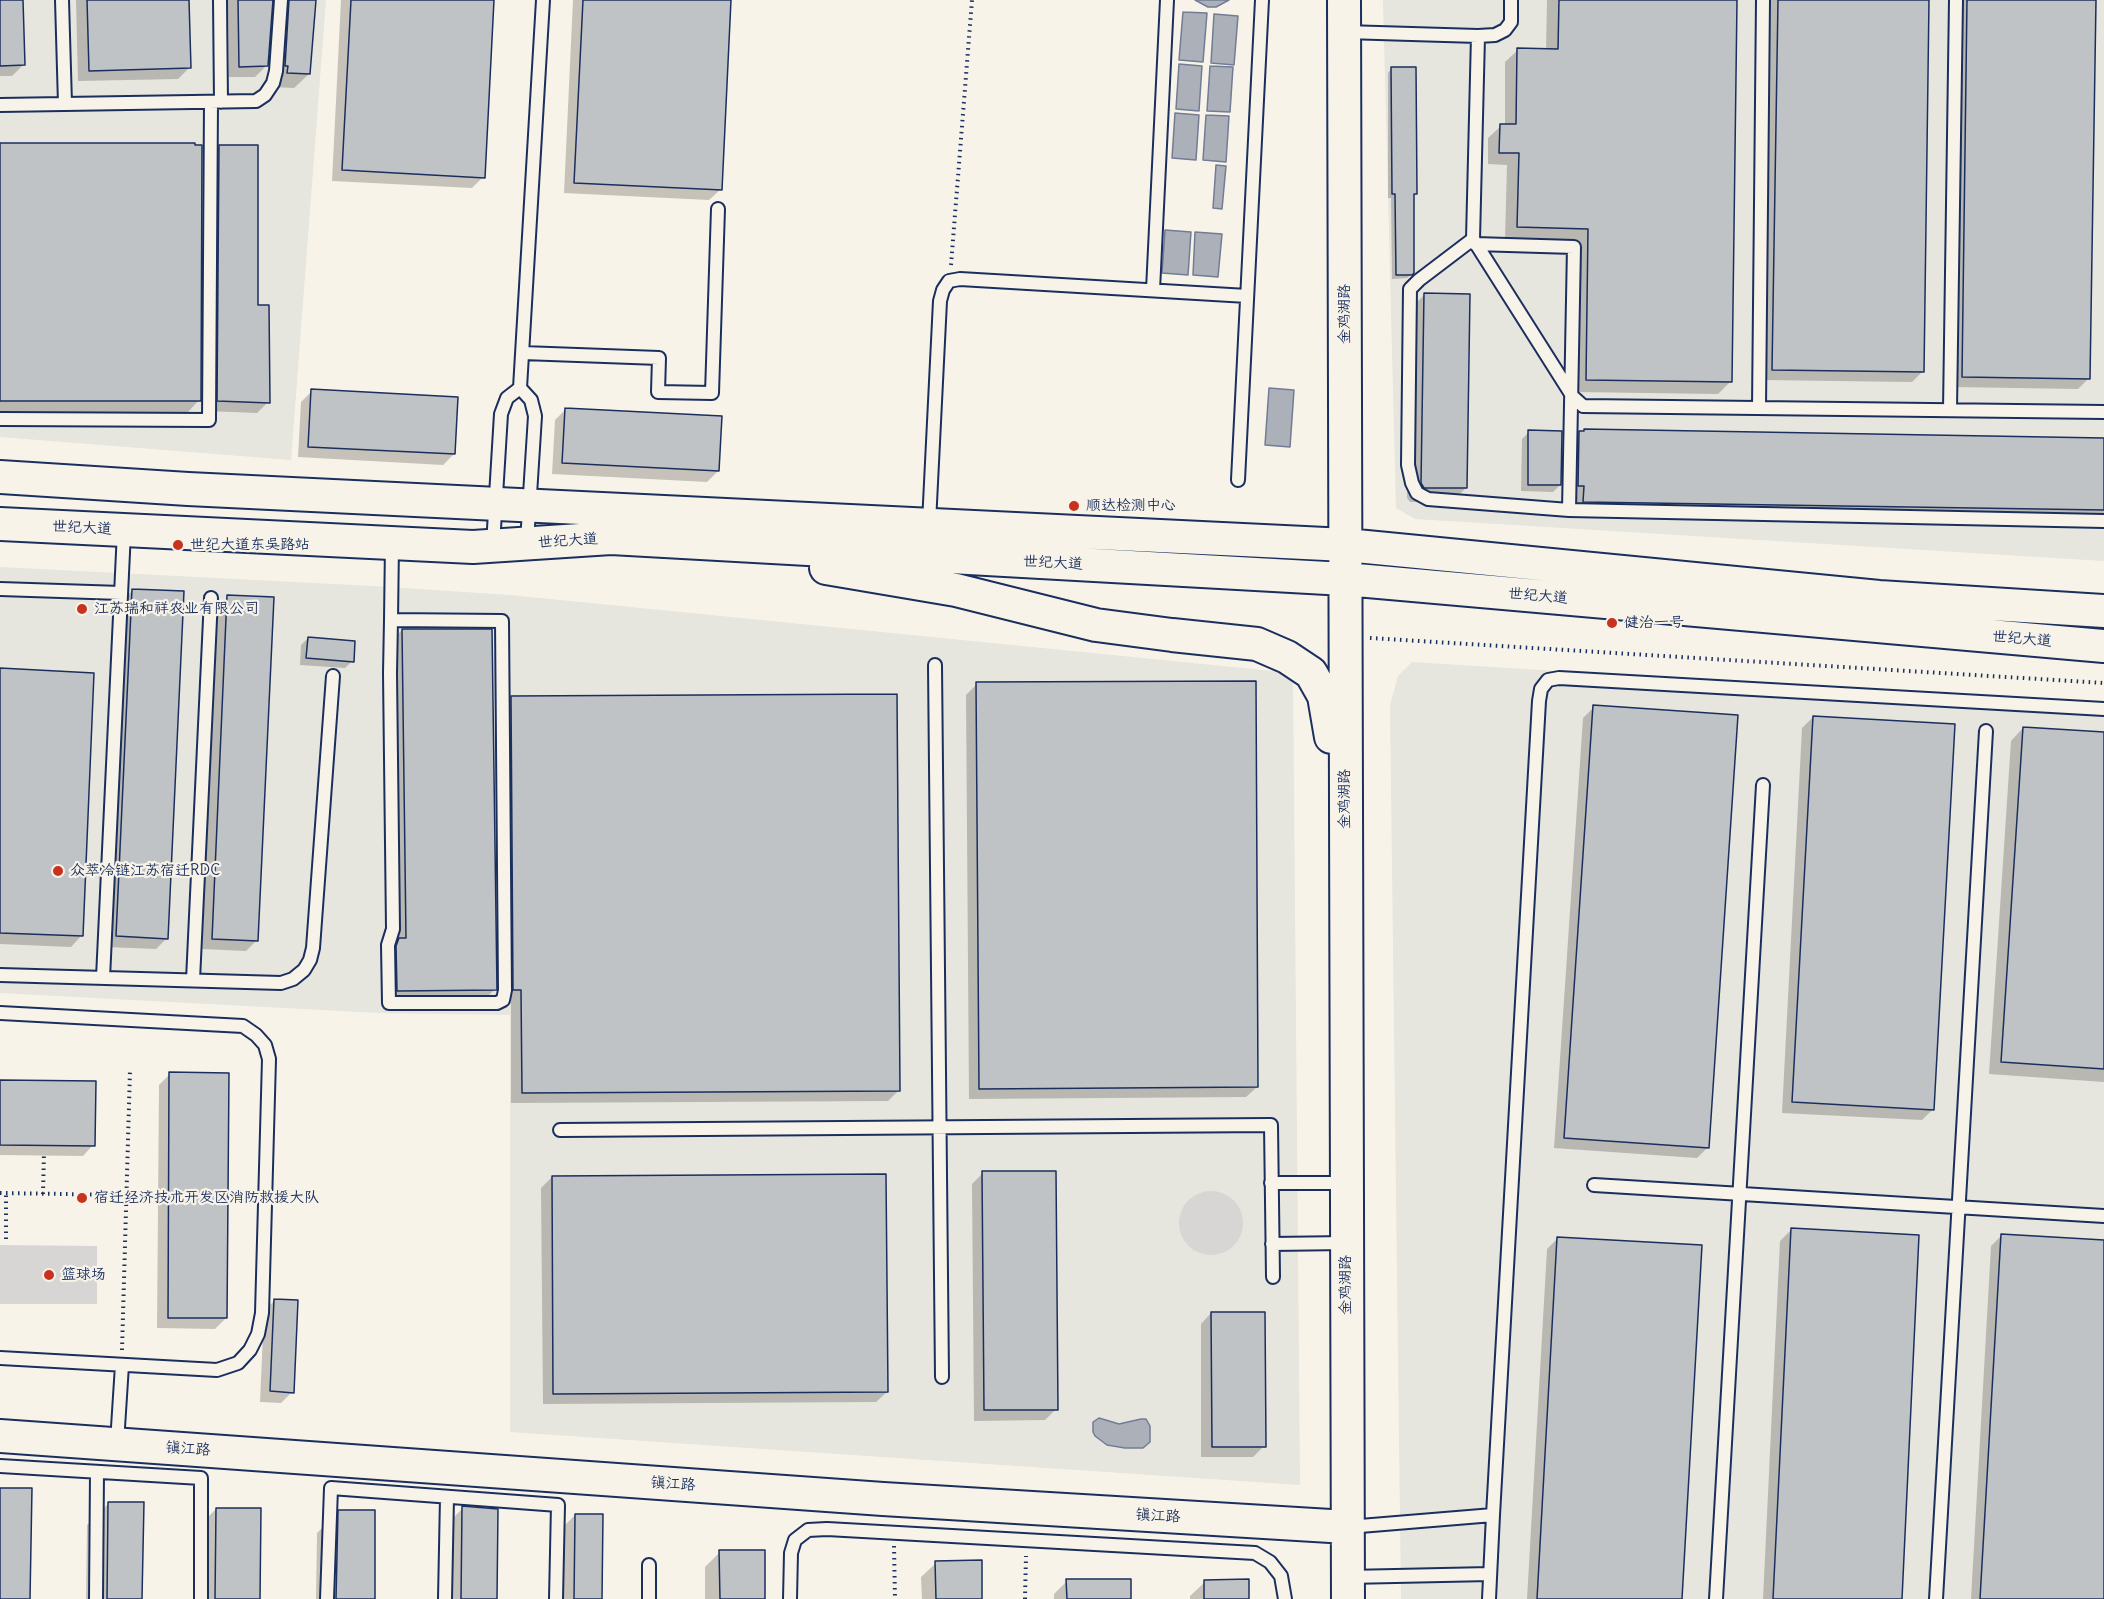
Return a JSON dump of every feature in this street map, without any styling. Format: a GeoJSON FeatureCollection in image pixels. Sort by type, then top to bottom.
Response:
{"type":"FeatureCollection","features":[{"type":"Feature","properties":{"kind":"street","name":"金鸡湖路"},"geometry":{"type":"LineString","coordinates":[[1344,0],[1348,1588]]}},
{"type":"Feature","properties":{"kind":"street"},"geometry":{"type":"LineString","coordinates":[[0,470],[188,489]]}},
{"type":"Feature","properties":{"kind":"street","name":"世纪大道"},"geometry":{"type":"LineString","coordinates":[[0,477],[188,489],[929,523],[1346,545],[1879,597],[2104,611]]}},
{"type":"Feature","properties":{"kind":"street","name":"世纪大道"},"geometry":{"type":"LineString","coordinates":[[3,525],[473,546],[611,538],[1345,579],[2104,646]]}},
{"type":"Feature","properties":{"kind":"street"},"geometry":{"type":"LineString","coordinates":[[611,538],[869,574],[956,590],[1096,625],[1257,644],[1287,657],[1311,673],[1324,696],[1345,828]]}},
{"type":"Feature","properties":{"kind":"street","name":"镇江路"},"geometry":{"type":"LineString","coordinates":[[0,1436],[871,1498],[1347,1527]]}},
{"type":"Feature","properties":{"kind":"lane"},"geometry":{"type":"LineString","coordinates":[[62,0],[64,104]]}},
{"type":"Feature","properties":{"kind":"lane"},"geometry":{"type":"LineString","coordinates":[[0,419],[209,420],[220,0]]}},
{"type":"Feature","properties":{"kind":"lane"},"geometry":{"type":"LineString","coordinates":[[0,105],[256,101],[265,95],[273,83],[276,71],[281,0]]}},
{"type":"Feature","properties":{"kind":"lane"},"geometry":{"type":"LineString","coordinates":[[527,543],[535,416],[531,400],[520,388],[543,0]]}},
{"type":"Feature","properties":{"kind":"lane"},"geometry":{"type":"LineString","coordinates":[[1152,290],[1167,0]]}},
{"type":"Feature","properties":{"kind":"lane"},"geometry":{"type":"LineString","coordinates":[[1238,480],[1262,0]]}},
{"type":"Feature","properties":{"kind":"lane"},"geometry":{"type":"LineString","coordinates":[[1344,32],[1495,35],[1505,30],[1511,22],[1511,0]]}},
{"type":"Feature","properties":{"kind":"lane"},"geometry":{"type":"LineString","coordinates":[[1759,408],[1763,0]]}},
{"type":"Feature","properties":{"kind":"lane"},"geometry":{"type":"LineString","coordinates":[[1950,410],[1956,0]]}},
{"type":"Feature","properties":{"kind":"lane"},"geometry":{"type":"LineString","coordinates":[[1478,36],[1474,242],[1573,397],[1583,406],[2104,412]]}},
{"type":"Feature","properties":{"kind":"lane"},"geometry":{"type":"LineString","coordinates":[[522,353],[659,358],[658,392],[712,393],[718,209]]}},
{"type":"Feature","properties":{"kind":"lane"},"geometry":{"type":"LineString","coordinates":[[1569,510],[1573,397],[1574,247],[1474,242],[1419,280],[1410,289],[1408,465],[1417,493],[1428,499],[1569,510],[2104,521]]}},
{"type":"Feature","properties":{"kind":"lane"},"geometry":{"type":"LineString","coordinates":[[929,523],[940,301],[949,281],[960,279],[1247,296]]}},
{"type":"Feature","properties":{"kind":"lane"},"geometry":{"type":"LineString","coordinates":[[493,545],[501,414],[507,398],[520,388]]}},
{"type":"Feature","properties":{"kind":"lane"},"geometry":{"type":"LineString","coordinates":[[103,978],[124,530]]}},
{"type":"Feature","properties":{"kind":"lane"},"geometry":{"type":"LineString","coordinates":[[391,620],[502,621],[506,990],[502,1000],[496,1003],[388,1003],[388,945],[393,929],[391,620],[393,543]]}},
{"type":"Feature","properties":{"kind":"lane"},"geometry":{"type":"LineString","coordinates":[[0,589],[121,593]]}},
{"type":"Feature","properties":{"kind":"lane"},"geometry":{"type":"LineString","coordinates":[[193,980],[211,598]]}},
{"type":"Feature","properties":{"kind":"lane"},"geometry":{"type":"LineString","coordinates":[[935,665],[942,1377]]}},
{"type":"Feature","properties":{"kind":"lane"},"geometry":{"type":"LineString","coordinates":[[0,975],[281,982],[293,979],[304,970],[313,948],[333,676]]}},
{"type":"Feature","properties":{"kind":"lane"},"geometry":{"type":"LineString","coordinates":[[1489,1599],[1540,689],[1548,680],[1559,678],[2104,709]]}},
{"type":"Feature","properties":{"kind":"lane"},"geometry":{"type":"LineString","coordinates":[[1936,1599],[1986,731]]}},
{"type":"Feature","properties":{"kind":"lane"},"geometry":{"type":"LineString","coordinates":[[1716,1599],[1763,785]]}},
{"type":"Feature","properties":{"kind":"lane"},"geometry":{"type":"LineString","coordinates":[[0,1013],[243,1026],[265,1045],[269,1059],[262,1312],[258,1334],[250,1350],[238,1363],[217,1370],[0,1358]]}},
{"type":"Feature","properties":{"kind":"lane"},"geometry":{"type":"LineString","coordinates":[[560,1130],[1271,1125],[1273,1277]]}},
{"type":"Feature","properties":{"kind":"lane"},"geometry":{"type":"LineString","coordinates":[[1271,1183],[1346,1183]]}},
{"type":"Feature","properties":{"kind":"lane"},"geometry":{"type":"LineString","coordinates":[[1594,1185],[2104,1216]]}},
{"type":"Feature","properties":{"kind":"lane"},"geometry":{"type":"LineString","coordinates":[[1272,1244],[1346,1243]]}},
{"type":"Feature","properties":{"kind":"lane"},"geometry":{"type":"LineString","coordinates":[[117,1444],[122,1365]]}},
{"type":"Feature","properties":{"kind":"lane"},"geometry":{"type":"LineString","coordinates":[[0,1466],[201,1478],[201,1599]]}},
{"type":"Feature","properties":{"kind":"lane"},"geometry":{"type":"LineString","coordinates":[[96,1599],[97,1472]]}},
{"type":"Feature","properties":{"kind":"lane"},"geometry":{"type":"LineString","coordinates":[[327,1599],[331,1488],[558,1505],[556,1599]]}},
{"type":"Feature","properties":{"kind":"lane"},"geometry":{"type":"LineString","coordinates":[[445,1599],[447,1497]]}},
{"type":"Feature","properties":{"kind":"lane"},"geometry":{"type":"LineString","coordinates":[[1347,1527],[1493,1515]]}},
{"type":"Feature","properties":{"kind":"lane"},"geometry":{"type":"LineString","coordinates":[[790,1599],[790,1553],[795,1540],[808,1530],[827,1529],[1255,1553],[1270,1562],[1281,1576],[1285,1599]]}},
{"type":"Feature","properties":{"kind":"lane"},"geometry":{"type":"LineString","coordinates":[[649,1565],[649,1599]]}},
{"type":"Feature","properties":{"kind":"lane"},"geometry":{"type":"LineString","coordinates":[[1348,1588],[1490,1574]]}},
{"type":"Feature","properties":{"kind":"path"},"geometry":{"type":"LineString","coordinates":[[949,281],[972,0]]}},
{"type":"Feature","properties":{"kind":"path"},"geometry":{"type":"LineString","coordinates":[[1345,636],[2104,683]]}},
{"type":"Feature","properties":{"kind":"path"},"geometry":{"type":"LineString","coordinates":[[122,1365],[130,1070]]}},
{"type":"Feature","properties":{"kind":"path"},"geometry":{"type":"LineString","coordinates":[[43,1194],[44,1152]]}},
{"type":"Feature","properties":{"kind":"path"},"geometry":{"type":"LineString","coordinates":[[0,1193],[127,1195]]}},
{"type":"Feature","properties":{"kind":"path"},"geometry":{"type":"LineString","coordinates":[[6,1193],[6,1239]]}},
{"type":"Feature","properties":{"kind":"path"},"geometry":{"type":"LineString","coordinates":[[893,1533],[895,1599]]}},
{"type":"Feature","properties":{"kind":"path"},"geometry":{"type":"LineString","coordinates":[[1025,1599],[1026,1540]]}},
{"type":"Feature","properties":{"kind":"shaded area"},"geometry":{"type":"Polygon","coordinates":[[[0,0],[326,0],[291,460],[0,437],[0,0]]]}},
{"type":"Feature","properties":{"kind":"shaded area"},"geometry":{"type":"Polygon","coordinates":[[[1195,0],[1229,0],[1216,7],[1208,7],[1195,0]]]}},
{"type":"Feature","properties":{"kind":"shaded area"},"geometry":{"type":"Polygon","coordinates":[[[1383,0],[2104,0],[2104,561],[1415,519],[1396,508],[1383,0]]]}},
{"type":"Feature","properties":{"kind":"shaded area"},"geometry":{"type":"Polygon","coordinates":[[[1183,12],[1207,13],[1203,62],[1179,60],[1183,12]]]}},
{"type":"Feature","properties":{"kind":"shaded area"},"geometry":{"type":"Polygon","coordinates":[[[1214,14],[1238,16],[1234,65],[1211,63],[1214,14]]]}},
{"type":"Feature","properties":{"kind":"shaded area"},"geometry":{"type":"Polygon","coordinates":[[[1179,64],[1202,66],[1199,111],[1176,109],[1179,64]]]}},
{"type":"Feature","properties":{"kind":"shaded area"},"geometry":{"type":"Polygon","coordinates":[[[1210,66],[1233,67],[1230,112],[1207,111],[1210,66]]]}},
{"type":"Feature","properties":{"kind":"shaded area"},"geometry":{"type":"Polygon","coordinates":[[[1175,113],[1199,115],[1196,160],[1172,158],[1175,113]]]}},
{"type":"Feature","properties":{"kind":"shaded area"},"geometry":{"type":"Polygon","coordinates":[[[1206,115],[1229,116],[1226,162],[1203,160],[1206,115]]]}},
{"type":"Feature","properties":{"kind":"shaded area"},"geometry":{"type":"Polygon","coordinates":[[[1216,165],[1226,166],[1222,209],[1213,208],[1216,165]]]}},
{"type":"Feature","properties":{"kind":"shaded area"},"geometry":{"type":"Polygon","coordinates":[[[1165,230],[1191,232],[1188,275],[1162,273],[1165,230]]]}},
{"type":"Feature","properties":{"kind":"shaded area"},"geometry":{"type":"Polygon","coordinates":[[[1195,232],[1222,234],[1218,277],[1193,275],[1195,232]]]}},
{"type":"Feature","properties":{"kind":"shaded area"},"geometry":{"type":"Polygon","coordinates":[[[1269,388],[1294,390],[1290,447],[1265,445],[1269,388]]]}},
{"type":"Feature","properties":{"kind":"shaded area"},"geometry":{"type":"Polygon","coordinates":[[[0,567],[510,595],[1293,673],[1300,1485],[510,1432],[510,1015],[379,1013],[0,993],[0,567]]]}},
{"type":"Feature","properties":{"kind":"shaded area"},"geometry":{"type":"Polygon","coordinates":[[[1412,662],[2104,705],[2104,1599],[1401,1599],[1390,705],[1398,676],[1412,662]]]}},
{"type":"Feature","properties":{"kind":"shaded area"},"geometry":{"type":"Polygon","coordinates":[[[1211,1191],[1229,1197],[1237,1205],[1243,1223],[1237,1241],[1229,1249],[1211,1255],[1193,1249],[1185,1241],[1179,1223],[1185,1205],[1193,1197],[1211,1191]]]}},
{"type":"Feature","properties":{"kind":"shaded area","name":"篮球场"},"geometry":{"type":"Polygon","coordinates":[[[0,1245],[97,1246],[97,1304],[0,1304],[0,1245]]]}},
{"type":"Feature","properties":{"kind":"shaded area"},"geometry":{"type":"Polygon","coordinates":[[[1099,1418],[1119,1424],[1146,1419],[1150,1426],[1150,1442],[1143,1448],[1107,1445],[1093,1432],[1093,1422],[1099,1418]]]}},
{"type":"Feature","properties":{"kind":"building"},"geometry":{"type":"Polygon","coordinates":[[[0,0],[23,0],[25,65],[0,66],[0,0]]]}},
{"type":"Feature","properties":{"kind":"building"},"geometry":{"type":"Polygon","coordinates":[[[87,0],[189,0],[191,68],[89,71],[87,0]]]}},
{"type":"Feature","properties":{"kind":"building"},"geometry":{"type":"Polygon","coordinates":[[[238,0],[273,0],[268,66],[239,67],[238,0]]]}},
{"type":"Feature","properties":{"kind":"building"},"geometry":{"type":"Polygon","coordinates":[[[289,0],[316,0],[310,74],[287,73],[288,66],[285,66],[289,0]]]}},
{"type":"Feature","properties":{"kind":"building"},"geometry":{"type":"Polygon","coordinates":[[[351,0],[494,0],[485,178],[342,170],[351,0]]]}},
{"type":"Feature","properties":{"kind":"building"},"geometry":{"type":"Polygon","coordinates":[[[583,0],[731,0],[722,190],[574,183],[583,0]]]}},
{"type":"Feature","properties":{"kind":"building"},"geometry":{"type":"Polygon","coordinates":[[[1559,0],[1737,0],[1732,382],[1586,380],[1588,229],[1517,227],[1519,153],[1499,153],[1500,124],[1516,124],[1517,48],[1558,49],[1559,0]]]}},
{"type":"Feature","properties":{"kind":"building"},"geometry":{"type":"Polygon","coordinates":[[[1778,0],[1929,0],[1924,372],[1772,370],[1778,0]]]}},
{"type":"Feature","properties":{"kind":"building"},"geometry":{"type":"Polygon","coordinates":[[[1967,0],[2096,0],[2090,379],[1962,377],[1967,0]]]}},
{"type":"Feature","properties":{"kind":"building"},"geometry":{"type":"Polygon","coordinates":[[[1391,67],[1416,67],[1417,194],[1414,194],[1414,273],[1412,275],[1396,275],[1395,194],[1392,194],[1391,67]]]}},
{"type":"Feature","properties":{"kind":"building"},"geometry":{"type":"Polygon","coordinates":[[[0,143],[195,143],[195,145],[202,145],[201,401],[0,401],[0,143]]]}},
{"type":"Feature","properties":{"kind":"building"},"geometry":{"type":"Polygon","coordinates":[[[219,145],[258,145],[258,305],[269,305],[270,403],[217,401],[219,145]]]}},
{"type":"Feature","properties":{"kind":"building"},"geometry":{"type":"Polygon","coordinates":[[[1424,293],[1470,294],[1467,488],[1424,488],[1421,483],[1424,293]]]}},
{"type":"Feature","properties":{"kind":"building"},"geometry":{"type":"Polygon","coordinates":[[[311,389],[458,397],[455,454],[308,447],[311,389]]]}},
{"type":"Feature","properties":{"kind":"building"},"geometry":{"type":"Polygon","coordinates":[[[565,408],[722,416],[719,471],[562,463],[565,408]]]}},
{"type":"Feature","properties":{"kind":"building"},"geometry":{"type":"Polygon","coordinates":[[[1584,429],[2104,438],[2104,510],[1583,502],[1584,486],[1578,486],[1579,431],[1584,431],[1584,429]]]}},
{"type":"Feature","properties":{"kind":"building"},"geometry":{"type":"Polygon","coordinates":[[[1528,430],[1562,431],[1561,485],[1528,485],[1528,430]]]}},
{"type":"Feature","properties":{"kind":"building"},"geometry":{"type":"Polygon","coordinates":[[[132,589],[184,591],[168,939],[116,936],[132,589]]]}},
{"type":"Feature","properties":{"kind":"building"},"geometry":{"type":"Polygon","coordinates":[[[227,595],[274,597],[258,941],[212,939],[227,595]]]}},
{"type":"Feature","properties":{"kind":"building"},"geometry":{"type":"Polygon","coordinates":[[[402,629],[492,629],[497,990],[397,991],[396,946],[399,938],[406,938],[402,629]]]}},
{"type":"Feature","properties":{"kind":"building"},"geometry":{"type":"Polygon","coordinates":[[[308,637],[355,641],[354,662],[306,658],[308,637]]]}},
{"type":"Feature","properties":{"kind":"building"},"geometry":{"type":"Polygon","coordinates":[[[0,668],[94,673],[83,936],[0,933],[0,668]]]}},
{"type":"Feature","properties":{"kind":"building"},"geometry":{"type":"Polygon","coordinates":[[[1256,681],[1258,1087],[979,1089],[976,682],[1256,681]]]}},
{"type":"Feature","properties":{"kind":"building"},"geometry":{"type":"Polygon","coordinates":[[[897,694],[900,1091],[522,1093],[521,990],[513,990],[511,696],[897,694]]]}},
{"type":"Feature","properties":{"kind":"building"},"geometry":{"type":"Polygon","coordinates":[[[1593,705],[1738,715],[1709,1148],[1564,1138],[1593,705]]]}},
{"type":"Feature","properties":{"kind":"building"},"geometry":{"type":"Polygon","coordinates":[[[1813,716],[1955,724],[1934,1110],[1792,1102],[1813,716]]]}},
{"type":"Feature","properties":{"kind":"building"},"geometry":{"type":"Polygon","coordinates":[[[2023,727],[2104,732],[2104,1069],[2001,1062],[2023,727]]]}},
{"type":"Feature","properties":{"kind":"building"},"geometry":{"type":"Polygon","coordinates":[[[169,1072],[229,1073],[227,1318],[168,1318],[169,1072]]]}},
{"type":"Feature","properties":{"kind":"building"},"geometry":{"type":"Polygon","coordinates":[[[0,1080],[96,1081],[95,1146],[0,1145],[0,1080]]]}},
{"type":"Feature","properties":{"kind":"building"},"geometry":{"type":"Polygon","coordinates":[[[982,1171],[1056,1171],[1058,1410],[984,1410],[982,1171]]]}},
{"type":"Feature","properties":{"kind":"building"},"geometry":{"type":"Polygon","coordinates":[[[886,1174],[888,1392],[553,1394],[552,1176],[886,1174]]]}},
{"type":"Feature","properties":{"kind":"building"},"geometry":{"type":"Polygon","coordinates":[[[1791,1228],[1919,1235],[1902,1599],[1773,1599],[1791,1228]]]}},
{"type":"Feature","properties":{"kind":"building"},"geometry":{"type":"Polygon","coordinates":[[[2001,1234],[2104,1240],[2104,1599],[1980,1599],[2001,1234]]]}},
{"type":"Feature","properties":{"kind":"building"},"geometry":{"type":"Polygon","coordinates":[[[1557,1237],[1702,1245],[1682,1599],[1537,1599],[1557,1237]]]}},
{"type":"Feature","properties":{"kind":"building"},"geometry":{"type":"Polygon","coordinates":[[[274,1299],[298,1300],[294,1393],[270,1391],[274,1299]]]}},
{"type":"Feature","properties":{"kind":"building"},"geometry":{"type":"Polygon","coordinates":[[[1211,1312],[1265,1312],[1266,1447],[1212,1447],[1211,1312]]]}},
{"type":"Feature","properties":{"kind":"building"},"geometry":{"type":"Polygon","coordinates":[[[0,1488],[32,1488],[30,1599],[0,1599],[0,1488]]]}},
{"type":"Feature","properties":{"kind":"building"},"geometry":{"type":"Polygon","coordinates":[[[108,1502],[144,1502],[142,1599],[107,1599],[108,1502]]]}},
{"type":"Feature","properties":{"kind":"building"},"geometry":{"type":"Polygon","coordinates":[[[462,1506],[498,1509],[497,1599],[461,1599],[462,1506]]]}},
{"type":"Feature","properties":{"kind":"building"},"geometry":{"type":"Polygon","coordinates":[[[216,1508],[261,1508],[260,1599],[215,1599],[216,1508]]]}},
{"type":"Feature","properties":{"kind":"building"},"geometry":{"type":"Polygon","coordinates":[[[338,1510],[375,1510],[375,1599],[336,1599],[338,1510]]]}},
{"type":"Feature","properties":{"kind":"building"},"geometry":{"type":"Polygon","coordinates":[[[575,1514],[603,1514],[602,1599],[574,1599],[575,1514]]]}},
{"type":"Feature","properties":{"kind":"building"},"geometry":{"type":"Polygon","coordinates":[[[719,1550],[765,1550],[765,1599],[720,1599],[719,1550]]]}},
{"type":"Feature","properties":{"kind":"building"},"geometry":{"type":"Polygon","coordinates":[[[982,1560],[982,1599],[936,1599],[935,1561],[982,1560]]]}},
{"type":"Feature","properties":{"kind":"building"},"geometry":{"type":"Polygon","coordinates":[[[1066,1579],[1131,1579],[1131,1599],[1067,1599],[1066,1579]]]}},
{"type":"Feature","properties":{"kind":"building"},"geometry":{"type":"Polygon","coordinates":[[[1249,1579],[1249,1599],[1204,1599],[1204,1580],[1249,1579]]]}},
{"type":"Feature","properties":{"kind":"place","name":"顺达检测中心"},"geometry":{"type":"Point","coordinates":[1074,506]}},
{"type":"Feature","properties":{"kind":"place","name":"世纪大道东吴路站"},"geometry":{"type":"Point","coordinates":[178,545]}},
{"type":"Feature","properties":{"kind":"place","name":"江苏瑞和祥农业有限公司"},"geometry":{"type":"Point","coordinates":[82,609]}},
{"type":"Feature","properties":{"kind":"place","name":"健治一号"},"geometry":{"type":"Point","coordinates":[1612,623]}},
{"type":"Feature","properties":{"kind":"place","name":"众萃冷链江苏宿迁RDC"},"geometry":{"type":"Point","coordinates":[58,871]}},
{"type":"Feature","properties":{"kind":"place","name":"宿迁经济技术开发区消防救援大队"},"geometry":{"type":"Point","coordinates":[82,1198]}},
{"type":"Feature","properties":{"kind":"place","name":"篮球场"},"geometry":{"type":"Point","coordinates":[49,1275]}}]}
